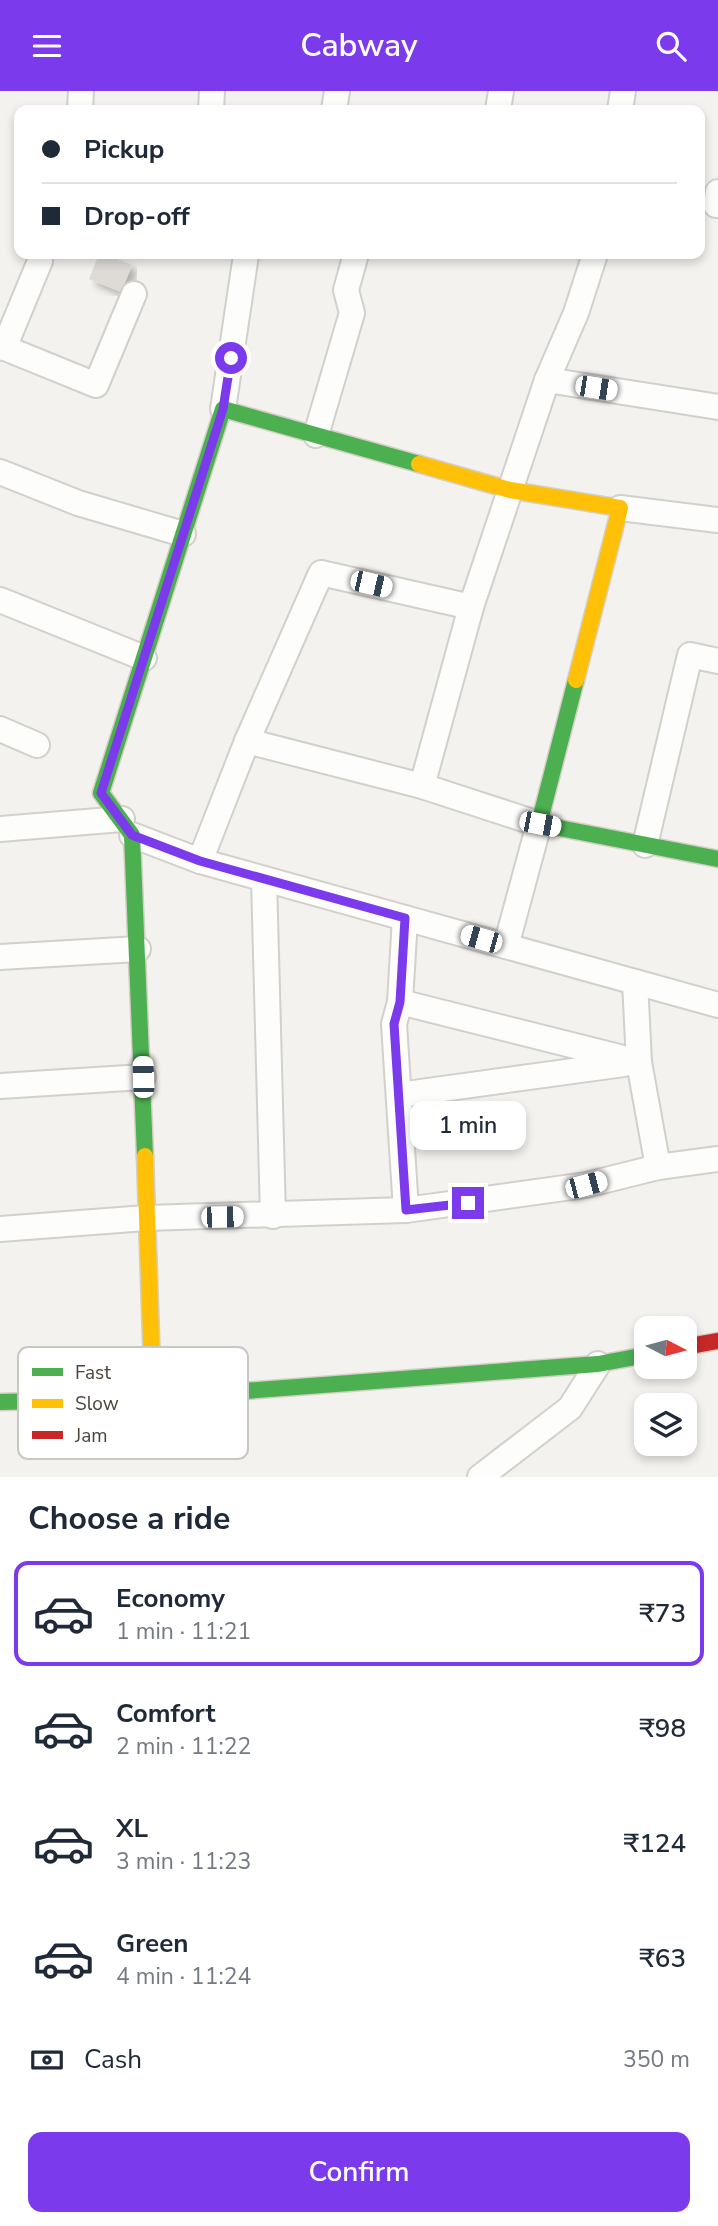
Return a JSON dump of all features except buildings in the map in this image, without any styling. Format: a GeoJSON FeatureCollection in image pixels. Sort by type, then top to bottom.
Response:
{"type":"FeatureCollection","features":[{"type":"Feature","properties":{"kind":"street"},"geometry":{"type":"LineString","coordinates":[[151,1347],[138,949],[127,827],[101,793],[223,409],[246,259]]}},
{"type":"Feature","properties":{"kind":"street"},"geometry":{"type":"LineString","coordinates":[[316,435],[352,313],[346,290],[355,259]]}},
{"type":"Feature","properties":{"kind":"street"},"geometry":{"type":"LineString","coordinates":[[422,786],[471,607],[547,380],[576,313],[593,259]]}},
{"type":"Feature","properties":{"kind":"street"},"geometry":{"type":"LineString","coordinates":[[40,261],[2,347],[96,385],[134,294]]}},
{"type":"Feature","properties":{"kind":"street"},"geometry":{"type":"LineString","coordinates":[[547,380],[718,407]]}},
{"type":"Feature","properties":{"kind":"street"},"geometry":{"type":"LineString","coordinates":[[223,409],[510,490],[620,508],[718,520]]}},
{"type":"Feature","properties":{"kind":"street"},"geometry":{"type":"LineString","coordinates":[[0,472],[78,503],[183,534]]}},
{"type":"Feature","properties":{"kind":"street"},"geometry":{"type":"LineString","coordinates":[[506,946],[540,824],[620,508]]}},
{"type":"Feature","properties":{"kind":"street"},"geometry":{"type":"LineString","coordinates":[[200,861],[247,741],[321,573],[471,607]]}},
{"type":"Feature","properties":{"kind":"street"},"geometry":{"type":"LineString","coordinates":[[0,600],[144,658]]}},
{"type":"Feature","properties":{"kind":"street"},"geometry":{"type":"LineString","coordinates":[[645,845],[690,655],[718,661]]}},
{"type":"Feature","properties":{"kind":"street"},"geometry":{"type":"LineString","coordinates":[[0,729],[37,745]]}},
{"type":"Feature","properties":{"kind":"street"},"geometry":{"type":"LineString","coordinates":[[247,741],[422,786],[540,824],[718,859]]}},
{"type":"Feature","properties":{"kind":"street"},"geometry":{"type":"LineString","coordinates":[[0,829],[127,827],[200,861],[718,1005]]}},
{"type":"Feature","properties":{"kind":"street"},"geometry":{"type":"LineString","coordinates":[[264,879],[273,1216]]}},
{"type":"Feature","properties":{"kind":"street"},"geometry":{"type":"LineString","coordinates":[[405,918],[400,1002],[394,1024],[406,1210]]}},
{"type":"Feature","properties":{"kind":"street"},"geometry":{"type":"LineString","coordinates":[[0,957],[138,949]]}},
{"type":"Feature","properties":{"kind":"street"},"geometry":{"type":"LineString","coordinates":[[635,982],[639,1062],[658,1167]]}},
{"type":"Feature","properties":{"kind":"street"},"geometry":{"type":"LineString","coordinates":[[400,1002],[639,1062]]}},
{"type":"Feature","properties":{"kind":"street"},"geometry":{"type":"LineString","coordinates":[[399,1095],[639,1062]]}},
{"type":"Feature","properties":{"kind":"street"},"geometry":{"type":"LineString","coordinates":[[0,1086],[143,1077]]}},
{"type":"Feature","properties":{"kind":"street"},"geometry":{"type":"LineString","coordinates":[[0,1229],[146,1218],[406,1210],[586,1185],[658,1167],[718,1159]]}},
{"type":"Feature","properties":{"kind":"street"},"geometry":{"type":"LineString","coordinates":[[697,1345],[718,1341]]}},
{"type":"Feature","properties":{"kind":"street"},"geometry":{"type":"LineString","coordinates":[[248,1391],[598,1363],[634,1357]]}},
{"type":"Feature","properties":{"kind":"street"},"geometry":{"type":"LineString","coordinates":[[481,1477],[570,1408],[598,1363]]}},
{"type":"Feature","properties":{"kind":"street"},"geometry":{"type":"LineString","coordinates":[[0,1402],[18,1402]]}},
{"type":"Feature","properties":{"kind":"traffic: fast"},"geometry":{"type":"LineString","coordinates":[[145,1156],[132,835],[101,793],[223,409],[419,464]]}},
{"type":"Feature","properties":{"kind":"traffic: fast"},"geometry":{"type":"LineString","coordinates":[[576,680],[539,824],[718,859]]}},
{"type":"Feature","properties":{"kind":"traffic: fast"},"geometry":{"type":"LineString","coordinates":[[248,1391],[598,1364],[634,1357]]}},
{"type":"Feature","properties":{"kind":"traffic: fast"},"geometry":{"type":"LineString","coordinates":[[0,1402],[18,1402]]}},
{"type":"Feature","properties":{"kind":"traffic: slow"},"geometry":{"type":"LineString","coordinates":[[419,464],[510,490],[620,508],[576,680]]}},
{"type":"Feature","properties":{"kind":"traffic: slow"},"geometry":{"type":"LineString","coordinates":[[145,1156],[151,1347]]}},
{"type":"Feature","properties":{"kind":"traffic: jam"},"geometry":{"type":"LineString","coordinates":[[697,1345],[718,1341]]}},
{"type":"Feature","properties":{"kind":"route"},"geometry":{"type":"LineString","coordinates":[[231,358],[223,409],[101,793],[132,835],[200,861],[405,918],[400,1002],[394,1024],[406,1210],[468,1203]]}}]}
